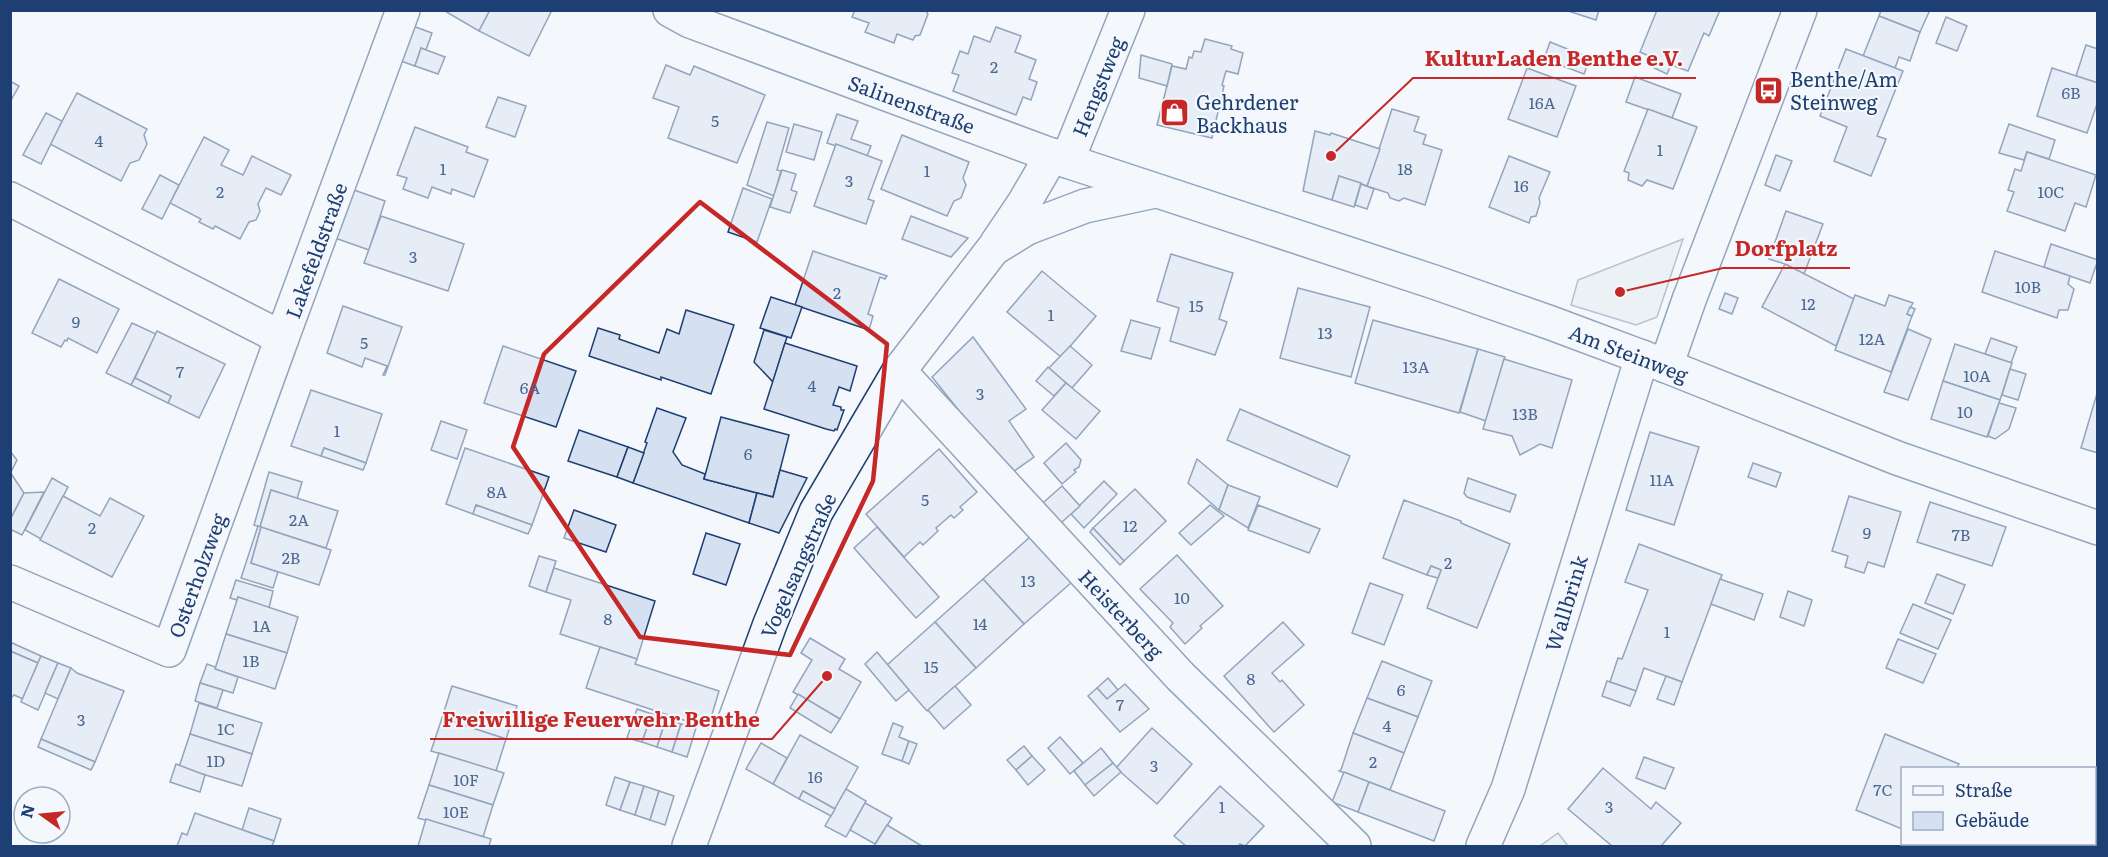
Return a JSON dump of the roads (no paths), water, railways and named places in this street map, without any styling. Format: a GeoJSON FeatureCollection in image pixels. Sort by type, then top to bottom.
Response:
{"type":"FeatureCollection","features":[{"type":"Feature","properties":{"kind":"street","name":"Lakefeldstraße"},"geometry":{"type":"LineString","coordinates":[[10,199],[282,338],[403,10]]}},
{"type":"Feature","properties":{"kind":"street","name":"Salinenstraße"},"geometry":{"type":"LineString","coordinates":[[670,10],[690,21],[1155,191]]}},
{"type":"Feature","properties":{"kind":"street","name":"Hengstweg"},"geometry":{"type":"LineString","coordinates":[[1060,158],[1128,10]]}},
{"type":"Feature","properties":{"kind":"street","name":"Wallbrink"},"geometry":{"type":"LineString","coordinates":[[1483,846],[1508,789],[1654,361],[1706,256],[1800,10]]}},
{"type":"Feature","properties":{"kind":"street","name":"Vogelsangstraße"},"geometry":{"type":"LineString","coordinates":[[698,843],[770,624],[816,512],[899,371],[1060,158]]}},
{"type":"Feature","properties":{"kind":"street","name":"Vogelsangstraße"},"geometry":{"type":"LineString","coordinates":[[993,249],[1027,228],[1084,206],[1155,191]]}},
{"type":"Feature","properties":{"kind":"street","name":"Am Steinweg"},"geometry":{"type":"LineString","coordinates":[[1155,191],[1445,285],[1654,361],[1896,458],[2097,528]]}},
{"type":"Feature","properties":{"kind":"street","name":"Osterholzweg"},"geometry":{"type":"LineString","coordinates":[[10,582],[169,650],[282,338]]}},
{"type":"Feature","properties":{"kind":"street","name":"Heisterberg"},"geometry":{"type":"LineString","coordinates":[[899,371],[1180,676],[1354,846]]}},
{"type":"Feature","properties":{"kind":"place","name":"Benthe/Am Steinweg"},"geometry":{"type":"Point","coordinates":[1769,90]}},
{"type":"Feature","properties":{"kind":"place","name":"Gehrdener Backhaus"},"geometry":{"type":"Point","coordinates":[1175,113]}},
{"type":"Feature","properties":{"kind":"place","name":"KulturLaden Benthe e.V."},"geometry":{"type":"Point","coordinates":[1331,156]}},
{"type":"Feature","properties":{"kind":"place","name":"Dorfplatz"},"geometry":{"type":"Point","coordinates":[1620,292]}},
{"type":"Feature","properties":{"kind":"place","name":"Freiwillige Feuerwehr Benthe"},"geometry":{"type":"Point","coordinates":[827,676]}}]}
